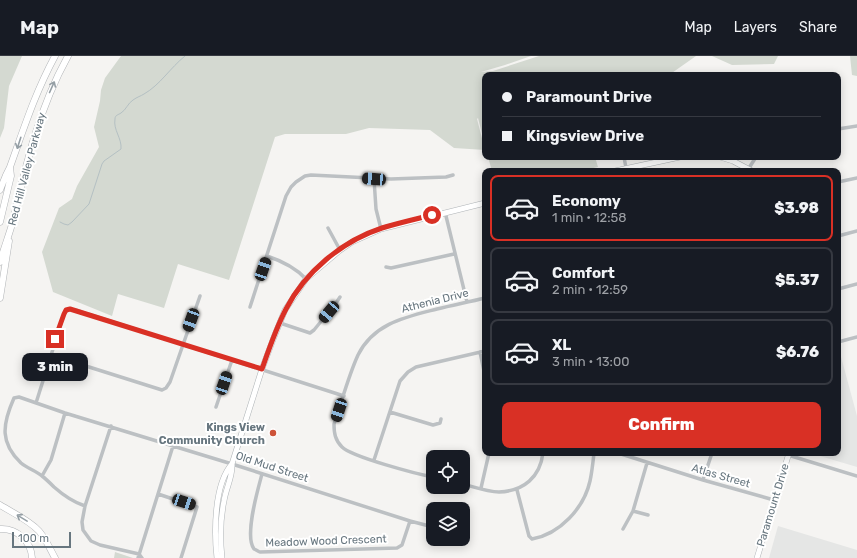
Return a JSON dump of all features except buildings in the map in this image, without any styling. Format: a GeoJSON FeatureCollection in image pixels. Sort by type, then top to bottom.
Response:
{"type":"FeatureCollection","features":[{"type":"Feature","properties":{"kind":"highway","name":"Red Hill Valley Parkway"},"geometry":{"type":"LineString","coordinates":[[0,222],[11,176],[10,167],[35,96],[55,56]]}},
{"type":"Feature","properties":{"kind":"highway","name":"Red Hill Valley Parkway"},"geometry":{"type":"LineString","coordinates":[[0,262],[12,223],[29,152],[39,119],[52,87],[68,56]]}},
{"type":"Feature","properties":{"kind":"highway"},"geometry":{"type":"LineString","coordinates":[[0,190],[10,167]]}},
{"type":"Feature","properties":{"kind":"highway"},"geometry":{"type":"LineString","coordinates":[[0,298],[12,223]]}},
{"type":"Feature","properties":{"kind":"highway"},"geometry":{"type":"LineString","coordinates":[[0,505],[28,521],[43,537],[55,558]]}},
{"type":"Feature","properties":{"kind":"highway"},"geometry":{"type":"LineString","coordinates":[[0,529],[9,530],[21,535],[31,549],[32,558]]}},
{"type":"Feature","properties":{"kind":"street"},"geometry":{"type":"LineString","coordinates":[[841,129],[857,126]]}},
{"type":"Feature","properties":{"kind":"street"},"geometry":{"type":"LineString","coordinates":[[625,160],[626,168],[665,160]]}},
{"type":"Feature","properties":{"kind":"street"},"geometry":{"type":"LineString","coordinates":[[730,160],[746,168]]}},
{"type":"Feature","properties":{"kind":"street"},"geometry":{"type":"LineString","coordinates":[[250,307],[288,193],[291,187],[299,180],[312,175],[399,179],[446,177],[453,175]]}},
{"type":"Feature","properties":{"kind":"street"},"geometry":{"type":"LineString","coordinates":[[841,181],[857,178]]}},
{"type":"Feature","properties":{"kind":"street"},"geometry":{"type":"LineString","coordinates":[[374,179],[376,209],[381,229]]}},
{"type":"Feature","properties":{"kind":"street"},"geometry":{"type":"LineString","coordinates":[[222,558],[220,538],[222,513],[232,471],[232,464],[262,369],[285,310],[306,279],[340,250],[352,242],[381,229],[482,204]]}},
{"type":"Feature","properties":{"kind":"street"},"geometry":{"type":"LineString","coordinates":[[444,212],[467,302]]}},
{"type":"Feature","properties":{"kind":"street"},"geometry":{"type":"LineString","coordinates":[[328,228],[340,250]]}},
{"type":"Feature","properties":{"kind":"street"},"geometry":{"type":"LineString","coordinates":[[841,235],[857,231]]}},
{"type":"Feature","properties":{"kind":"street"},"geometry":{"type":"LineString","coordinates":[[386,267],[391,268],[454,254]]}},
{"type":"Feature","properties":{"kind":"street"},"geometry":{"type":"LineString","coordinates":[[267,256],[285,262],[297,270],[306,279]]}},
{"type":"Feature","properties":{"kind":"street"},"geometry":{"type":"LineString","coordinates":[[841,288],[857,284]]}},
{"type":"Feature","properties":{"kind":"street"},"geometry":{"type":"LineString","coordinates":[[51,355],[162,390],[166,388],[170,382],[200,296]]}},
{"type":"Feature","properties":{"kind":"street"},"geometry":{"type":"LineString","coordinates":[[280,324],[310,333],[332,309],[340,297]]}},
{"type":"Feature","properties":{"kind":"street","name":"Athenia Drive"},"geometry":{"type":"LineString","coordinates":[[426,475],[374,460],[345,449],[336,440],[334,424],[359,354],[374,334],[404,317],[482,299]]}},
{"type":"Feature","properties":{"kind":"street"},"geometry":{"type":"LineString","coordinates":[[36,403],[64,314],[66,310],[70,309],[344,396]]}},
{"type":"Feature","properties":{"kind":"street"},"geometry":{"type":"LineString","coordinates":[[841,341],[857,337]]}},
{"type":"Feature","properties":{"kind":"street"},"geometry":{"type":"LineString","coordinates":[[374,460],[400,381],[408,372],[416,367],[480,352],[482,362]]}},
{"type":"Feature","properties":{"kind":"street"},"geometry":{"type":"LineString","coordinates":[[216,406],[232,360]]}},
{"type":"Feature","properties":{"kind":"street","name":"Old Mud Street"},"geometry":{"type":"LineString","coordinates":[[42,476],[13,458],[2,442],[4,423],[14,398],[19,397],[65,413],[111,426],[426,525]]}},
{"type":"Feature","properties":{"kind":"street"},"geometry":{"type":"LineString","coordinates":[[390,412],[433,425],[440,422],[441,419]]}},
{"type":"Feature","properties":{"kind":"street"},"geometry":{"type":"LineString","coordinates":[[65,413],[52,460],[42,476],[64,496],[85,506]]}},
{"type":"Feature","properties":{"kind":"street"},"geometry":{"type":"LineString","coordinates":[[111,426],[85,506],[82,522],[83,530],[91,541],[142,558]]}},
{"type":"Feature","properties":{"kind":"street"},"geometry":{"type":"LineString","coordinates":[[138,556],[173,446]]}},
{"type":"Feature","properties":{"kind":"street"},"geometry":{"type":"LineString","coordinates":[[481,488],[488,456]]}},
{"type":"Feature","properties":{"kind":"street"},"geometry":{"type":"LineString","coordinates":[[470,486],[498,492],[517,490],[530,482],[539,469],[543,456]]}},
{"type":"Feature","properties":{"kind":"street"},"geometry":{"type":"LineString","coordinates":[[517,490],[528,532],[532,539],[554,531],[571,516],[585,496],[590,481],[594,456]]}},
{"type":"Feature","properties":{"kind":"street","name":"Atlas Street"},"geometry":{"type":"LineString","coordinates":[[627,456],[774,500]]}},
{"type":"Feature","properties":{"kind":"street"},"geometry":{"type":"LineString","coordinates":[[703,480],[711,456]]}},
{"type":"Feature","properties":{"kind":"street","name":"Paramount Drive"},"geometry":{"type":"LineString","coordinates":[[757,558],[788,456]]}},
{"type":"Feature","properties":{"kind":"street"},"geometry":{"type":"LineString","coordinates":[[795,456],[857,476]]}},
{"type":"Feature","properties":{"kind":"street"},"geometry":{"type":"LineString","coordinates":[[623,530],[633,511],[647,463]]}},
{"type":"Feature","properties":{"kind":"street"},"geometry":{"type":"LineString","coordinates":[[217,558],[215,536],[219,495],[227,469],[232,464]]}},
{"type":"Feature","properties":{"kind":"street","name":"Meadow Wood Crescent"},"geometry":{"type":"LineString","coordinates":[[262,474],[253,510],[251,529],[254,549],[260,552],[398,548],[402,545],[410,521]]}},
{"type":"Feature","properties":{"kind":"street"},"geometry":{"type":"LineString","coordinates":[[158,494],[197,507],[181,558]]}},
{"type":"Feature","properties":{"kind":"street"},"geometry":{"type":"LineString","coordinates":[[633,511],[648,515]]}},
{"type":"Feature","properties":{"kind":"shaded area"},"geometry":{"type":"Polygon","coordinates":[[[0,56],[22,56],[9,86],[4,128],[0,138],[0,56]]]}},
{"type":"Feature","properties":{"kind":"shaded area"},"geometry":{"type":"Polygon","coordinates":[[[121,56],[531,56],[481,72],[493,71],[539,56],[696,56],[673,72],[482,72],[482,133],[478,118],[477,119],[482,138],[482,150],[454,148],[430,130],[369,128],[346,134],[285,134],[275,137],[229,280],[178,264],[164,308],[118,294],[112,316],[53,292],[42,252],[59,208],[72,199],[77,186],[99,147],[94,127],[101,90],[105,78],[121,56]]]}},
{"type":"Feature","properties":{"kind":"shaded area"},"geometry":{"type":"Polygon","coordinates":[[[712,56],[778,56],[774,64],[732,65],[712,56]]]}},
{"type":"Feature","properties":{"kind":"shaded area"},"geometry":{"type":"Polygon","coordinates":[[[850,56],[857,56],[857,76],[852,75],[850,56]]]}},
{"type":"Feature","properties":{"kind":"shaded area"},"geometry":{"type":"Polygon","coordinates":[[[489,160],[596,160],[598,167],[594,168],[491,168],[489,160]]]}},
{"type":"Feature","properties":{"kind":"shaded area"},"geometry":{"type":"Polygon","coordinates":[[[841,357],[857,416],[857,467],[820,456],[841,456],[841,357]]]}},
{"type":"Feature","properties":{"kind":"shaded area"},"geometry":{"type":"Polygon","coordinates":[[[778,526],[857,550],[857,558],[769,558],[778,526]]]}},
{"type":"Feature","properties":{"kind":"shaded area"},"geometry":{"type":"Polygon","coordinates":[[[115,552],[133,558],[114,558],[115,552]]]}},
{"type":"Feature","properties":{"kind":"waterway"},"geometry":{"type":"LineString","coordinates":[[60,222],[68,225],[89,204],[102,164],[121,149],[115,127],[117,115],[123,112],[131,101],[155,86],[185,56]]}},
{"type":"Feature","properties":{"kind":"place","name":"Kings View Community Church"},"geometry":{"type":"Point","coordinates":[273,433]}},
{"type":"Feature","properties":{"kind":"route"},"geometry":{"type":"LineString","coordinates":[[55,339],[66,310],[70,309],[262,369],[285,310],[302,282],[313,272],[339,251],[366,235],[396,224],[432,215]]}}]}
